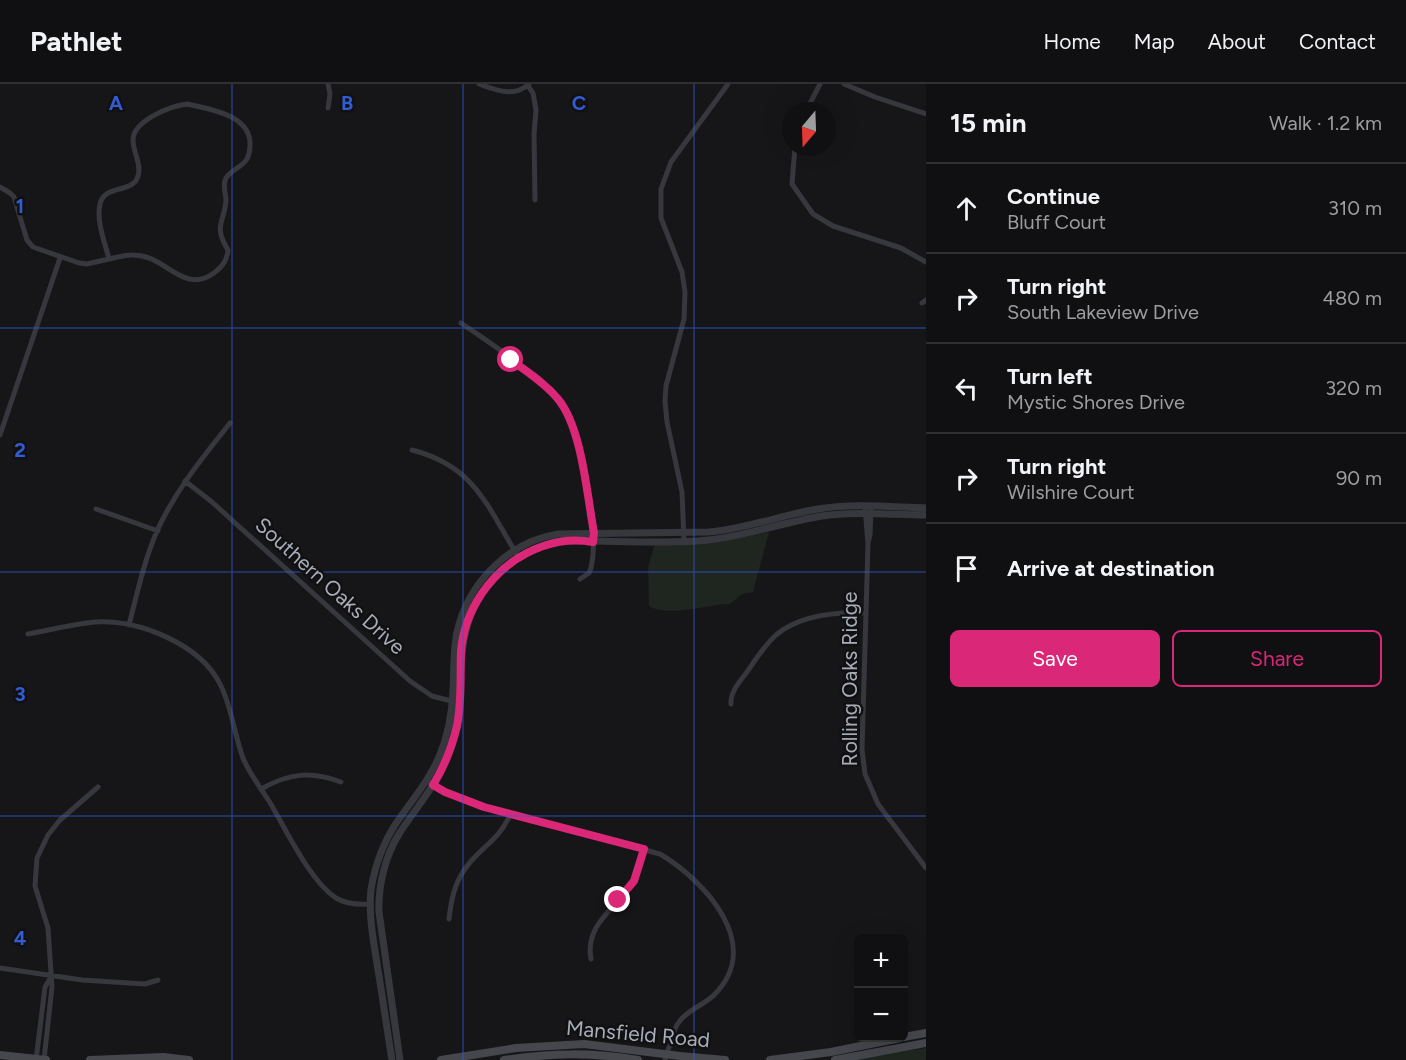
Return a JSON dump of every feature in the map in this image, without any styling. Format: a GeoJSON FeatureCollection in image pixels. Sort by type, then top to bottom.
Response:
{"type":"FeatureCollection","features":[{"type":"Feature","properties":{"kind":"main road"},"geometry":{"type":"LineString","coordinates":[[770,1060],[831,1052],[879,1042]]}},
{"type":"Feature","properties":{"kind":"main road"},"geometry":{"type":"LineString","coordinates":[[835,1060],[922,1044]]}},
{"type":"Feature","properties":{"kind":"main road","name":"Mansfield Road"},"geometry":{"type":"LineString","coordinates":[[441,1060],[516,1048],[552,1045],[608,1046],[665,1057],[725,1060]]}},
{"type":"Feature","properties":{"kind":"main road","name":"Mansfield Road"},"geometry":{"type":"LineString","coordinates":[[504,1060],[578,1053],[638,1060]]}},
{"type":"Feature","properties":{"kind":"main road"},"geometry":{"type":"LineString","coordinates":[[0,1054],[44,1060]]}},
{"type":"Feature","properties":{"kind":"main road"},"geometry":{"type":"LineString","coordinates":[[90,1060],[163,1057],[189,1060]]}},
{"type":"Feature","properties":{"kind":"street"},"geometry":{"type":"LineString","coordinates":[[328,84],[330,94],[328,108]]}},
{"type":"Feature","properties":{"kind":"street"},"geometry":{"type":"LineString","coordinates":[[479,84],[504,92],[520,91],[528,85],[532,93],[536,110],[535,200]]}},
{"type":"Feature","properties":{"kind":"street"},"geometry":{"type":"LineString","coordinates":[[684,537],[682,492],[664,401],[684,319],[685,292],[682,273],[661,218],[661,189],[671,162],[728,84]]}},
{"type":"Feature","properties":{"kind":"street"},"geometry":{"type":"LineString","coordinates":[[811,102],[820,84]]}},
{"type":"Feature","properties":{"kind":"street"},"geometry":{"type":"LineString","coordinates":[[844,84],[926,114]]}},
{"type":"Feature","properties":{"kind":"street"},"geometry":{"type":"LineString","coordinates":[[0,187],[14,197],[27,240],[33,247],[60,258],[87,264],[109,259],[131,254],[148,257],[178,276],[189,279],[212,275],[227,259],[228,250],[223,241],[220,223],[226,201],[225,181],[227,176],[246,160],[250,151],[251,141],[248,130],[241,122],[186,104],[173,106],[140,124],[135,130],[133,142],[139,168],[137,180],[132,185],[108,192],[99,205],[99,217],[109,259]]}},
{"type":"Feature","properties":{"kind":"street"},"geometry":{"type":"LineString","coordinates":[[794,156],[792,184],[813,214],[833,226],[901,248],[926,262]]}},
{"type":"Feature","properties":{"kind":"street"},"geometry":{"type":"LineString","coordinates":[[0,435],[60,258]]}},
{"type":"Feature","properties":{"kind":"street"},"geometry":{"type":"LineString","coordinates":[[461,323],[539,381],[561,404],[570,421],[579,448],[594,537],[591,568],[584,578],[580,579]]}},
{"type":"Feature","properties":{"kind":"street"},"geometry":{"type":"LineString","coordinates":[[129,625],[142,574],[158,531],[185,481],[230,423]]}},
{"type":"Feature","properties":{"kind":"street"},"geometry":{"type":"LineString","coordinates":[[412,450],[441,460],[471,482],[486,500],[518,557]]}},
{"type":"Feature","properties":{"kind":"street","name":"Southern Oaks Drive"},"geometry":{"type":"LineString","coordinates":[[185,481],[212,502],[410,681],[432,696],[456,702]]}},
{"type":"Feature","properties":{"kind":"street"},"geometry":{"type":"LineString","coordinates":[[456,702],[456,641],[464,610],[483,578],[494,566],[514,550],[546,536],[740,535],[774,523],[868,511],[926,508]]}},
{"type":"Feature","properties":{"kind":"street"},"geometry":{"type":"LineString","coordinates":[[96,509],[158,531]]}},
{"type":"Feature","properties":{"kind":"street"},"geometry":{"type":"LineString","coordinates":[[868,511],[926,515]]}},
{"type":"Feature","properties":{"kind":"street","name":"Rolling Oaks Ridge"},"geometry":{"type":"LineString","coordinates":[[868,511],[862,749],[865,774],[878,804],[926,868]]}},
{"type":"Feature","properties":{"kind":"street"},"geometry":{"type":"LineString","coordinates":[[392,1060],[372,932],[373,880],[384,847],[397,822],[443,768],[453,741],[461,653],[468,623],[479,597],[492,579],[518,557],[541,546],[559,541],[594,537]]}},
{"type":"Feature","properties":{"kind":"street"},"geometry":{"type":"LineString","coordinates":[[731,704],[738,683],[763,649],[780,633],[825,614],[865,613]]}},
{"type":"Feature","properties":{"kind":"street"},"geometry":{"type":"LineString","coordinates":[[28,634],[96,622],[129,625],[170,638],[186,646],[210,668],[225,693],[243,758],[322,886],[339,900],[354,904],[379,903]]}},
{"type":"Feature","properties":{"kind":"street"},"geometry":{"type":"LineString","coordinates":[[261,789],[285,778],[311,774],[341,782]]}},
{"type":"Feature","properties":{"kind":"street"},"geometry":{"type":"LineString","coordinates":[[430,783],[459,798],[510,815],[660,854],[672,861],[696,882],[721,910],[728,923],[732,940],[732,961],[715,994],[678,1022],[665,1057]]}},
{"type":"Feature","properties":{"kind":"street"},"geometry":{"type":"LineString","coordinates":[[400,1060],[379,903],[384,872],[393,846],[430,783]]}},
{"type":"Feature","properties":{"kind":"street"},"geometry":{"type":"LineString","coordinates":[[44,1060],[52,987],[48,928],[35,885],[37,858],[44,840],[60,820],[98,788]]}},
{"type":"Feature","properties":{"kind":"street"},"geometry":{"type":"LineString","coordinates":[[449,919],[452,900],[464,870],[492,843],[504,828],[510,815]]}},
{"type":"Feature","properties":{"kind":"street"},"geometry":{"type":"LineString","coordinates":[[591,958],[589,948],[598,922],[634,881],[644,849]]}},
{"type":"Feature","properties":{"kind":"street"},"geometry":{"type":"LineString","coordinates":[[0,968],[51,977],[145,984],[158,980]]}},
{"type":"Feature","properties":{"kind":"street"},"geometry":{"type":"LineString","coordinates":[[36,1060],[45,987],[51,977]]}},
{"type":"Feature","properties":{"kind":"street"},"geometry":{"type":"LineString","coordinates":[[42,1012],[49,1012]]}},
{"type":"Feature","properties":{"kind":"shaded area"},"geometry":{"type":"Polygon","coordinates":[[[769,532],[753,592],[742,594],[730,604],[678,611],[667,611],[649,606],[648,567],[655,544],[719,542],[769,532]]]}},
{"type":"Feature","properties":{"kind":"shaded area"},"geometry":{"type":"Polygon","coordinates":[[[926,1048],[926,1060],[835,1060],[926,1048]]]}},
{"type":"Feature","properties":{"kind":"route"},"geometry":{"type":"LineString","coordinates":[[511,360],[557,397],[567,413],[579,448],[594,533],[593,542],[574,539],[541,546],[515,559],[502,569],[479,597],[462,645],[457,725],[443,768],[433,785],[459,798],[510,815],[644,849],[640,868],[634,881],[618,900]]}}]}
